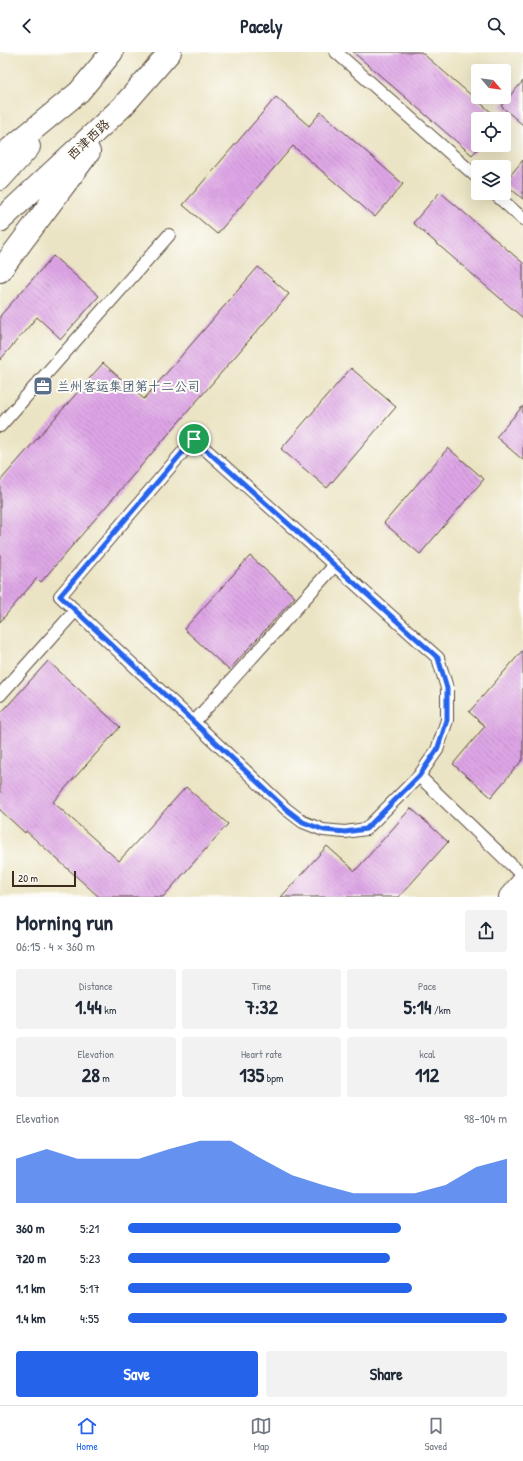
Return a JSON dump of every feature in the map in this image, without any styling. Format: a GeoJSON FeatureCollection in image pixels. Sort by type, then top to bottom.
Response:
{"type":"FeatureCollection","features":[{"type":"Feature","properties":{"kind":"main road"},"geometry":{"type":"LineString","coordinates":[[0,179],[79,92],[112,52]]}},
{"type":"Feature","properties":{"kind":"main road","name":"西津西路"},"geometry":{"type":"LineString","coordinates":[[0,221],[123,106],[170,52]]}},
{"type":"Feature","properties":{"kind":"main road"},"geometry":{"type":"LineString","coordinates":[[0,157],[79,92]]}},
{"type":"Feature","properties":{"kind":"main road"},"geometry":{"type":"LineString","coordinates":[[0,272],[123,106]]}},
{"type":"Feature","properties":{"kind":"main road"},"geometry":{"type":"LineString","coordinates":[[510,897],[523,882]]}},
{"type":"Feature","properties":{"kind":"lane"},"geometry":{"type":"LineString","coordinates":[[336,52],[471,172]]}},
{"type":"Feature","properties":{"kind":"lane"},"geometry":{"type":"LineString","coordinates":[[502,200],[523,219]]}},
{"type":"Feature","properties":{"kind":"lane"},"geometry":{"type":"LineString","coordinates":[[0,426],[169,235]]}},
{"type":"Feature","properties":{"kind":"lane"},"geometry":{"type":"LineString","coordinates":[[194,439],[438,658],[447,688],[447,720],[437,750],[419,776],[366,829],[345,832],[324,830],[303,822],[286,809],[75,611],[60,596],[194,439]]}},
{"type":"Feature","properties":{"kind":"lane"},"geometry":{"type":"LineString","coordinates":[[194,722],[335,564]]}},
{"type":"Feature","properties":{"kind":"lane"},"geometry":{"type":"LineString","coordinates":[[0,695],[75,611]]}},
{"type":"Feature","properties":{"kind":"lane"},"geometry":{"type":"LineString","coordinates":[[419,776],[523,876]]}},
{"type":"Feature","properties":{"kind":"building"},"geometry":{"type":"Polygon","coordinates":[[[353,52],[421,52],[471,95],[471,104],[482,104],[491,112],[471,112],[471,152],[475,152],[472,155],[353,52]]]}},
{"type":"Feature","properties":{"kind":"building"},"geometry":{"type":"Polygon","coordinates":[[[523,81],[523,125],[511,115],[511,112],[508,112],[501,106],[503,104],[511,104],[511,95],[523,81]]]}},
{"type":"Feature","properties":{"kind":"building"},"geometry":{"type":"Polygon","coordinates":[[[276,97],[309,126],[321,112],[403,184],[375,217],[293,146],[217,234],[183,205],[276,97]]]}},
{"type":"Feature","properties":{"kind":"building"},"geometry":{"type":"Polygon","coordinates":[[[523,160],[523,199],[511,189],[511,175],[523,160]]]}},
{"type":"Feature","properties":{"kind":"building"},"geometry":{"type":"Polygon","coordinates":[[[440,192],[523,263],[523,318],[413,223],[440,192]]]}},
{"type":"Feature","properties":{"kind":"building"},"geometry":{"type":"Polygon","coordinates":[[[53,256],[99,296],[61,339],[37,317],[0,360],[0,316],[53,256]]]}},
{"type":"Feature","properties":{"kind":"building"},"geometry":{"type":"Polygon","coordinates":[[[258,267],[289,294],[41,582],[37,578],[0,622],[0,481],[103,363],[144,399],[258,267]]]}},
{"type":"Feature","properties":{"kind":"building"},"geometry":{"type":"Polygon","coordinates":[[[351,368],[396,407],[327,488],[281,449],[351,368]]]}},
{"type":"Feature","properties":{"kind":"building"},"geometry":{"type":"Polygon","coordinates":[[[523,406],[523,460],[496,437],[523,406]]]}},
{"type":"Feature","properties":{"kind":"building"},"geometry":{"type":"Polygon","coordinates":[[[448,448],[484,479],[420,554],[384,523],[448,448]]]}},
{"type":"Feature","properties":{"kind":"building"},"geometry":{"type":"Polygon","coordinates":[[[250,556],[295,597],[229,670],[184,629],[250,556]]]}},
{"type":"Feature","properties":{"kind":"building"},"geometry":{"type":"Polygon","coordinates":[[[523,650],[523,759],[491,797],[453,764],[485,726],[469,712],[523,650]]]}},
{"type":"Feature","properties":{"kind":"building"},"geometry":{"type":"Polygon","coordinates":[[[48,661],[120,727],[53,802],[119,861],[186,787],[228,824],[163,897],[99,897],[26,831],[25,833],[0,810],[0,714],[48,661]]]}},
{"type":"Feature","properties":{"kind":"building"},"geometry":{"type":"Polygon","coordinates":[[[411,808],[448,842],[399,897],[281,897],[327,846],[355,871],[411,808]]]}},
{"type":"Feature","properties":{"kind":"place","name":"兰州客运集团第十二公司"},"geometry":{"type":"Point","coordinates":[43,386]}},
{"type":"Feature","properties":{"kind":"route"},"geometry":{"type":"LineString","coordinates":[[194,439],[438,658],[447,688],[447,720],[437,750],[419,776],[366,829],[345,832],[324,830],[303,822],[286,809],[60,596],[194,439]]}}]}
